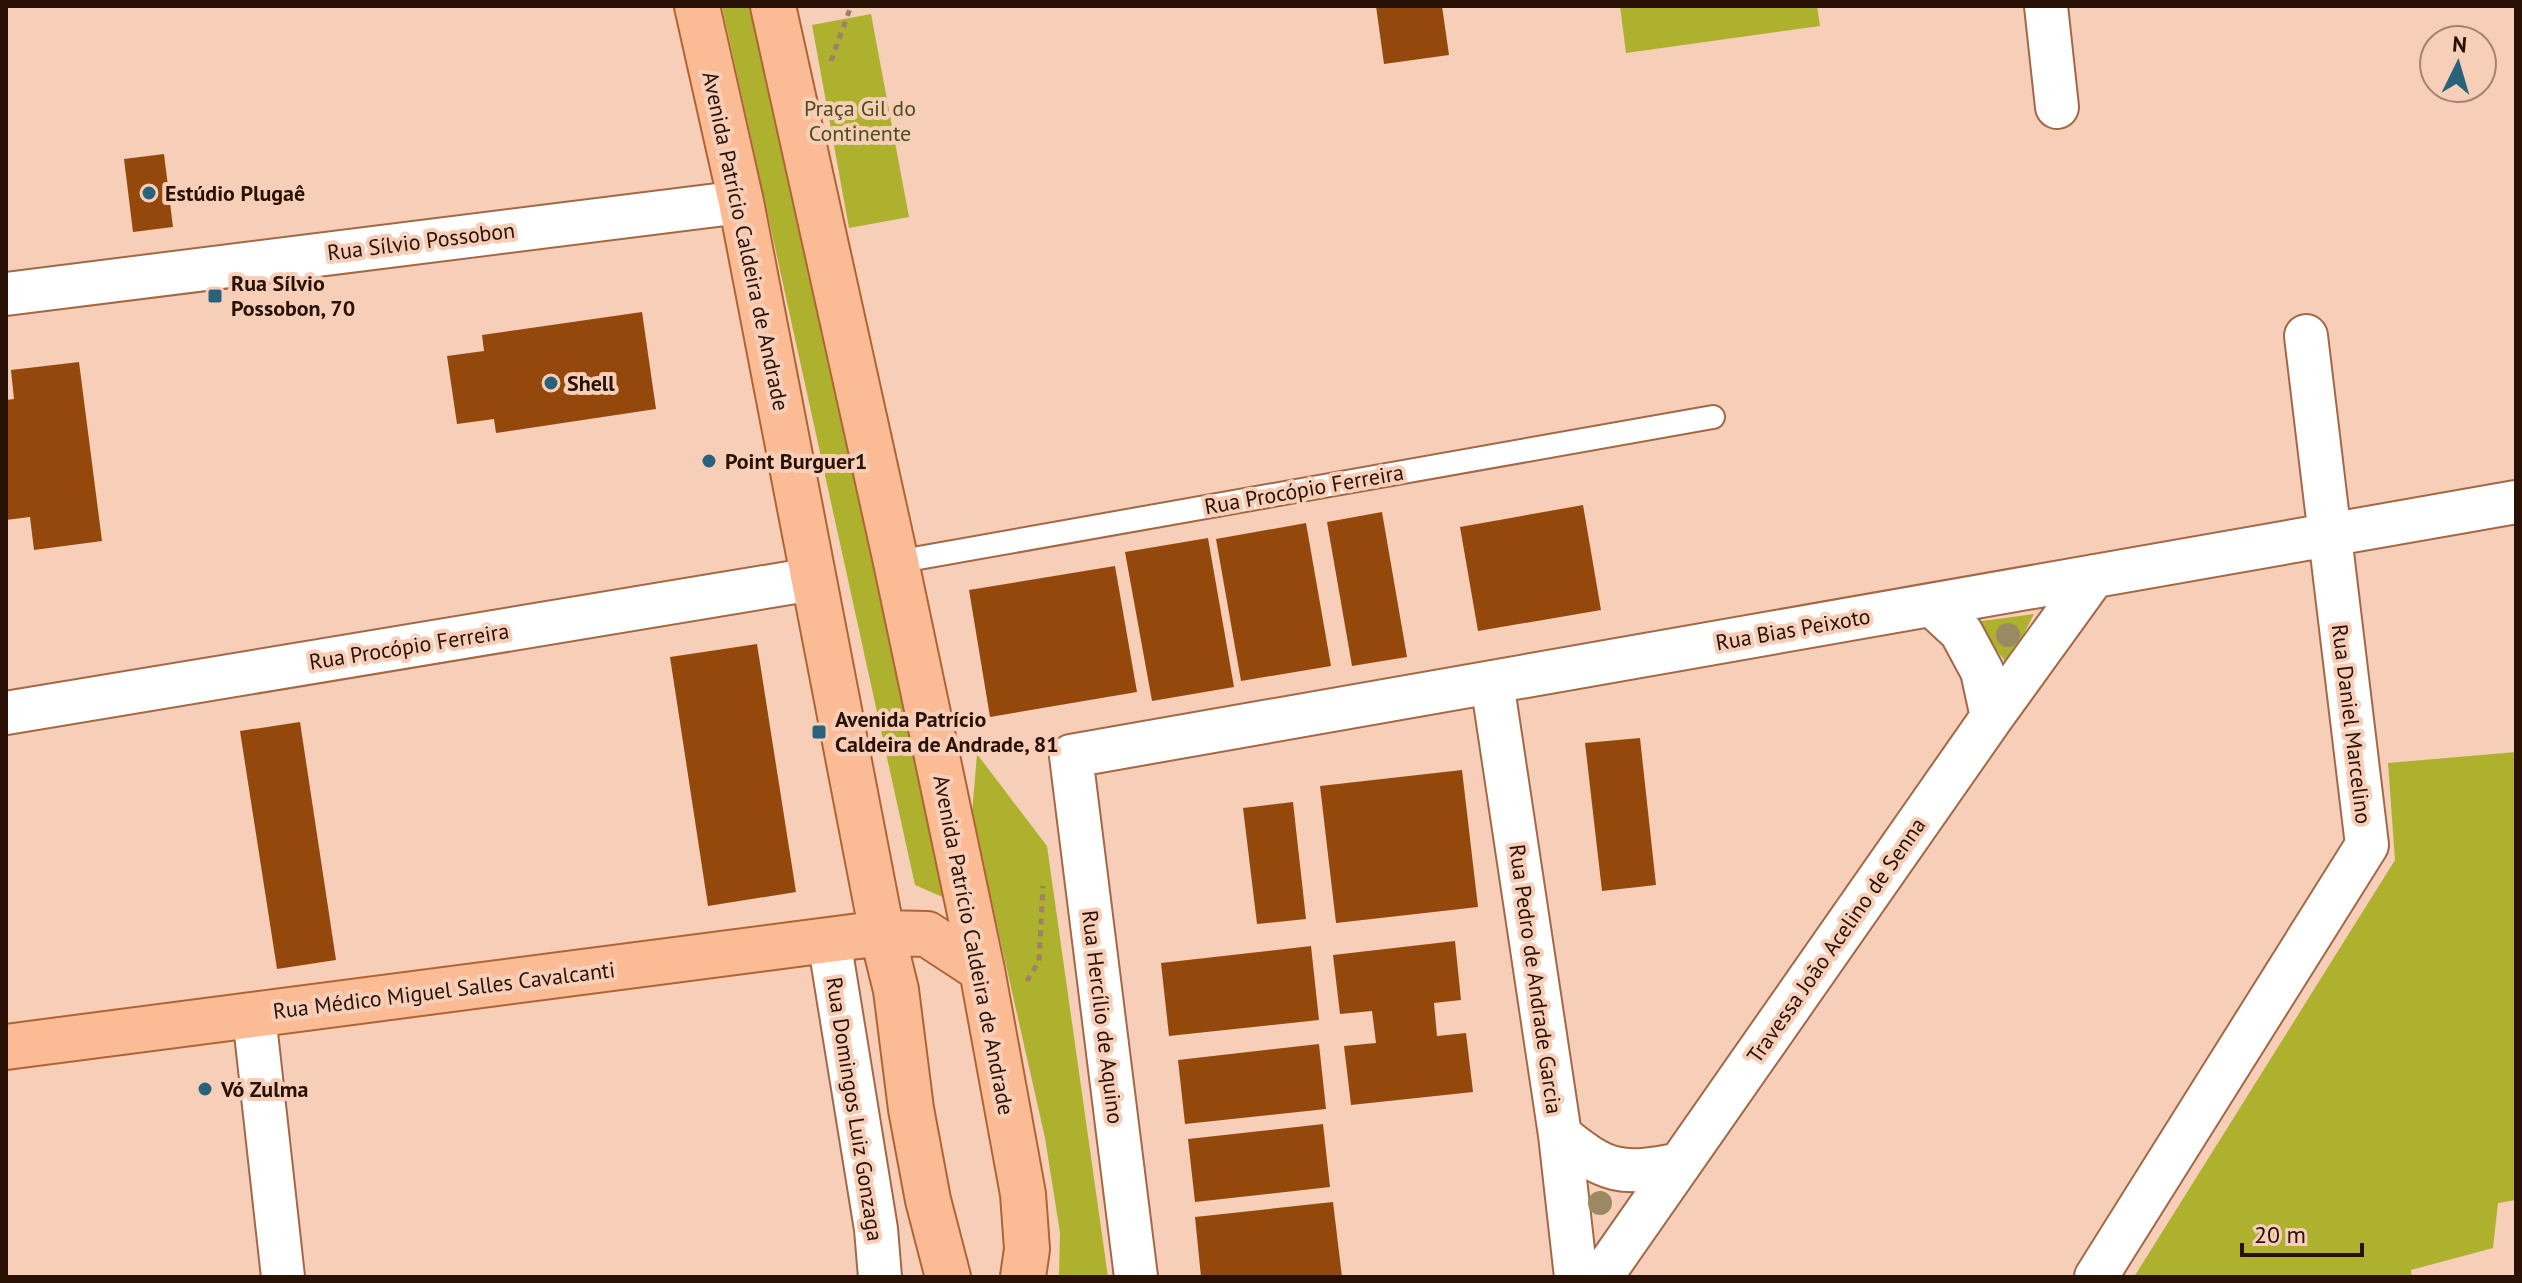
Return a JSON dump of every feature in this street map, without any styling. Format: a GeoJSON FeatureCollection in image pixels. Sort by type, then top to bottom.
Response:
{"type":"FeatureCollection","features":[{"type":"Feature","properties":{"kind":"main road","name":"Avenida Patrício Caldeira de Andrade"},"geometry":{"type":"LineString","coordinates":[[697,6],[741,202],[882,933],[896,990],[911,1109],[925,1185],[948,1277]]}},
{"type":"Feature","properties":{"kind":"main road","name":"Avenida Patrício Caldeira de Andrade"},"geometry":{"type":"LineString","coordinates":[[773,6],[984,979],[1023,1194],[1027,1249],[1023,1277]]}},
{"type":"Feature","properties":{"kind":"main road","name":"Rua Médico Miguel Salles Cavalcanti"},"geometry":{"type":"LineString","coordinates":[[6,1047],[882,933],[927,934],[984,979]]}},
{"type":"Feature","properties":{"kind":"street"},"geometry":{"type":"LineString","coordinates":[[2046,6],[2057,107]]}},
{"type":"Feature","properties":{"kind":"street","name":"Rua Sílvio Possobon"},"geometry":{"type":"LineString","coordinates":[[6,294],[741,202]]}},
{"type":"Feature","properties":{"kind":"street","name":"Rua Daniel Marcelino"},"geometry":{"type":"LineString","coordinates":[[2096,1277],[2367,845],[2306,336]]}},
{"type":"Feature","properties":{"kind":"street","name":"Rua Bias Peixoto"},"geometry":{"type":"LineString","coordinates":[[1071,756],[2516,502]]}},
{"type":"Feature","properties":{"kind":"street","name":"Travessa João Acelino de Senna"},"geometry":{"type":"LineString","coordinates":[[1601,1277],[2094,576]]}},
{"type":"Feature","properties":{"kind":"street","name":"Rua Procópio Ferreira"},"geometry":{"type":"LineString","coordinates":[[6,713],[813,579]]}},
{"type":"Feature","properties":{"kind":"street"},"geometry":{"type":"LineString","coordinates":[[1932,605],[1961,632],[1982,671],[1992,717]]}},
{"type":"Feature","properties":{"kind":"street","name":"Rua Pedro de Andrade Garcia"},"geometry":{"type":"LineString","coordinates":[[1492,682],[1560,1135],[1576,1277]]}},
{"type":"Feature","properties":{"kind":"street","name":"Rua Hercílio de Aquino"},"geometry":{"type":"LineString","coordinates":[[1071,756],[1136,1277]]}},
{"type":"Feature","properties":{"kind":"street","name":"Rua Domingos Luiz Gonzaga"},"geometry":{"type":"LineString","coordinates":[[829,940],[874,1215],[880,1277]]}},
{"type":"Feature","properties":{"kind":"street"},"geometry":{"type":"LineString","coordinates":[[254,1015],[283,1277]]}},
{"type":"Feature","properties":{"kind":"street"},"geometry":{"type":"LineString","coordinates":[[1560,1135],[1586,1157],[1606,1167],[1625,1171],[1680,1164]]}},
{"type":"Feature","properties":{"kind":"lane","name":"Rua Procópio Ferreira"},"geometry":{"type":"LineString","coordinates":[[896,562],[1713,417]]}},
{"type":"Feature","properties":{"kind":"path"},"geometry":{"type":"LineString","coordinates":[[984,979],[1019,993],[1039,961],[1043,888],[1049,861],[1059,836],[1079,833]]}},
{"type":"Feature","properties":{"kind":"green space"},"geometry":{"type":"Polygon","coordinates":[[[722,6],[756,6],[954,902],[915,885],[722,6]]]}},
{"type":"Feature","properties":{"kind":"green space"},"geometry":{"type":"Polygon","coordinates":[[[1620,6],[1817,6],[1820,26],[1626,53],[1620,6]]]}},
{"type":"Feature","properties":{"kind":"green space","name":"Praça Gil do Continente"},"geometry":{"type":"Polygon","coordinates":[[[871,14],[909,217],[849,228],[812,25],[871,14]]]}},
{"type":"Feature","properties":{"kind":"green space"},"geometry":{"type":"Polygon","coordinates":[[[2034,614],[2008,665],[1975,622],[2034,614]]]}},
{"type":"Feature","properties":{"kind":"green space"},"geometry":{"type":"Polygon","coordinates":[[[2516,752],[2516,1200],[2498,1203],[2493,1248],[2411,1270],[2412,1277],[2134,1277],[2395,860],[2388,763],[2516,752]]]}},
{"type":"Feature","properties":{"kind":"green space"},"geometry":{"type":"Polygon","coordinates":[[[977,754],[1047,846],[1108,1277],[1059,1277],[1060,1233],[1045,1138],[972,814],[977,754]]]}},
{"type":"Feature","properties":{"kind":"building"},"geometry":{"type":"Polygon","coordinates":[[[1376,6],[1442,6],[1449,55],[1384,64],[1376,6]]]}},
{"type":"Feature","properties":{"kind":"building","name":"Estúdio Plugaê"},"geometry":{"type":"Polygon","coordinates":[[[164,154],[173,227],[133,232],[124,159],[164,154]]]}},
{"type":"Feature","properties":{"kind":"building","name":"Shell"},"geometry":{"type":"Polygon","coordinates":[[[642,312],[656,409],[496,433],[494,419],[457,424],[447,356],[484,351],[482,335],[642,312]]]}},
{"type":"Feature","properties":{"kind":"building"},"geometry":{"type":"Polygon","coordinates":[[[79,362],[102,541],[34,550],[30,517],[6,520],[6,400],[14,399],[11,370],[79,362]]]}},
{"type":"Feature","properties":{"kind":"building"},"geometry":{"type":"Polygon","coordinates":[[[1583,505],[1601,610],[1478,631],[1460,527],[1583,505]]]}},
{"type":"Feature","properties":{"kind":"building"},"geometry":{"type":"Polygon","coordinates":[[[1382,512],[1407,657],[1352,666],[1327,522],[1382,512]]]}},
{"type":"Feature","properties":{"kind":"building"},"geometry":{"type":"Polygon","coordinates":[[[1306,523],[1331,666],[1241,681],[1216,539],[1306,523]]]}},
{"type":"Feature","properties":{"kind":"building"},"geometry":{"type":"Polygon","coordinates":[[[1208,538],[1234,687],[1152,701],[1125,552],[1208,538]]]}},
{"type":"Feature","properties":{"kind":"building"},"geometry":{"type":"Polygon","coordinates":[[[1115,566],[1137,692],[990,717],[969,590],[1115,566]]]}},
{"type":"Feature","properties":{"kind":"building"},"geometry":{"type":"Polygon","coordinates":[[[757,644],[796,892],[708,906],[670,657],[757,644]]]}},
{"type":"Feature","properties":{"kind":"building"},"geometry":{"type":"Polygon","coordinates":[[[300,722],[336,960],[277,969],[240,731],[300,722]]]}},
{"type":"Feature","properties":{"kind":"building"},"geometry":{"type":"Polygon","coordinates":[[[1640,738],[1656,885],[1602,891],[1585,743],[1640,738]]]}},
{"type":"Feature","properties":{"kind":"building"},"geometry":{"type":"Polygon","coordinates":[[[1462,770],[1478,907],[1336,923],[1320,786],[1462,770]]]}},
{"type":"Feature","properties":{"kind":"building"},"geometry":{"type":"Polygon","coordinates":[[[1293,802],[1306,919],[1257,924],[1243,808],[1293,802]]]}},
{"type":"Feature","properties":{"kind":"building"},"geometry":{"type":"Polygon","coordinates":[[[1455,941],[1461,1000],[1434,1003],[1437,1036],[1466,1033],[1473,1092],[1351,1105],[1344,1046],[1376,1043],[1372,1011],[1340,1014],[1333,955],[1455,941]]]}},
{"type":"Feature","properties":{"kind":"building"},"geometry":{"type":"Polygon","coordinates":[[[1311,946],[1319,1020],[1169,1036],[1161,963],[1311,946]]]}},
{"type":"Feature","properties":{"kind":"building"},"geometry":{"type":"Polygon","coordinates":[[[1319,1044],[1326,1109],[1185,1124],[1178,1060],[1319,1044]]]}},
{"type":"Feature","properties":{"kind":"building"},"geometry":{"type":"Polygon","coordinates":[[[1323,1124],[1330,1187],[1195,1202],[1188,1139],[1323,1124]]]}},
{"type":"Feature","properties":{"kind":"building"},"geometry":{"type":"Polygon","coordinates":[[[1333,1202],[1342,1277],[1201,1277],[1195,1217],[1333,1202]]]}},
{"type":"Feature","properties":{"kind":"place","name":"Estúdio Plugaê"},"geometry":{"type":"Point","coordinates":[149,193]}},
{"type":"Feature","properties":{"kind":"place","name":"Rua Sílvio Possobon, 70"},"geometry":{"type":"Point","coordinates":[215,296]}},
{"type":"Feature","properties":{"kind":"place","name":"Shell"},"geometry":{"type":"Point","coordinates":[551,383]}},
{"type":"Feature","properties":{"kind":"place","name":"Point Burguer1"},"geometry":{"type":"Point","coordinates":[709,461]}},
{"type":"Feature","properties":{"kind":"place","name":"Avenida Patrício Caldeira de Andrade, 81"},"geometry":{"type":"Point","coordinates":[819,732]}},
{"type":"Feature","properties":{"kind":"place","name":"Vó Zulma"},"geometry":{"type":"Point","coordinates":[205,1089]}}]}
